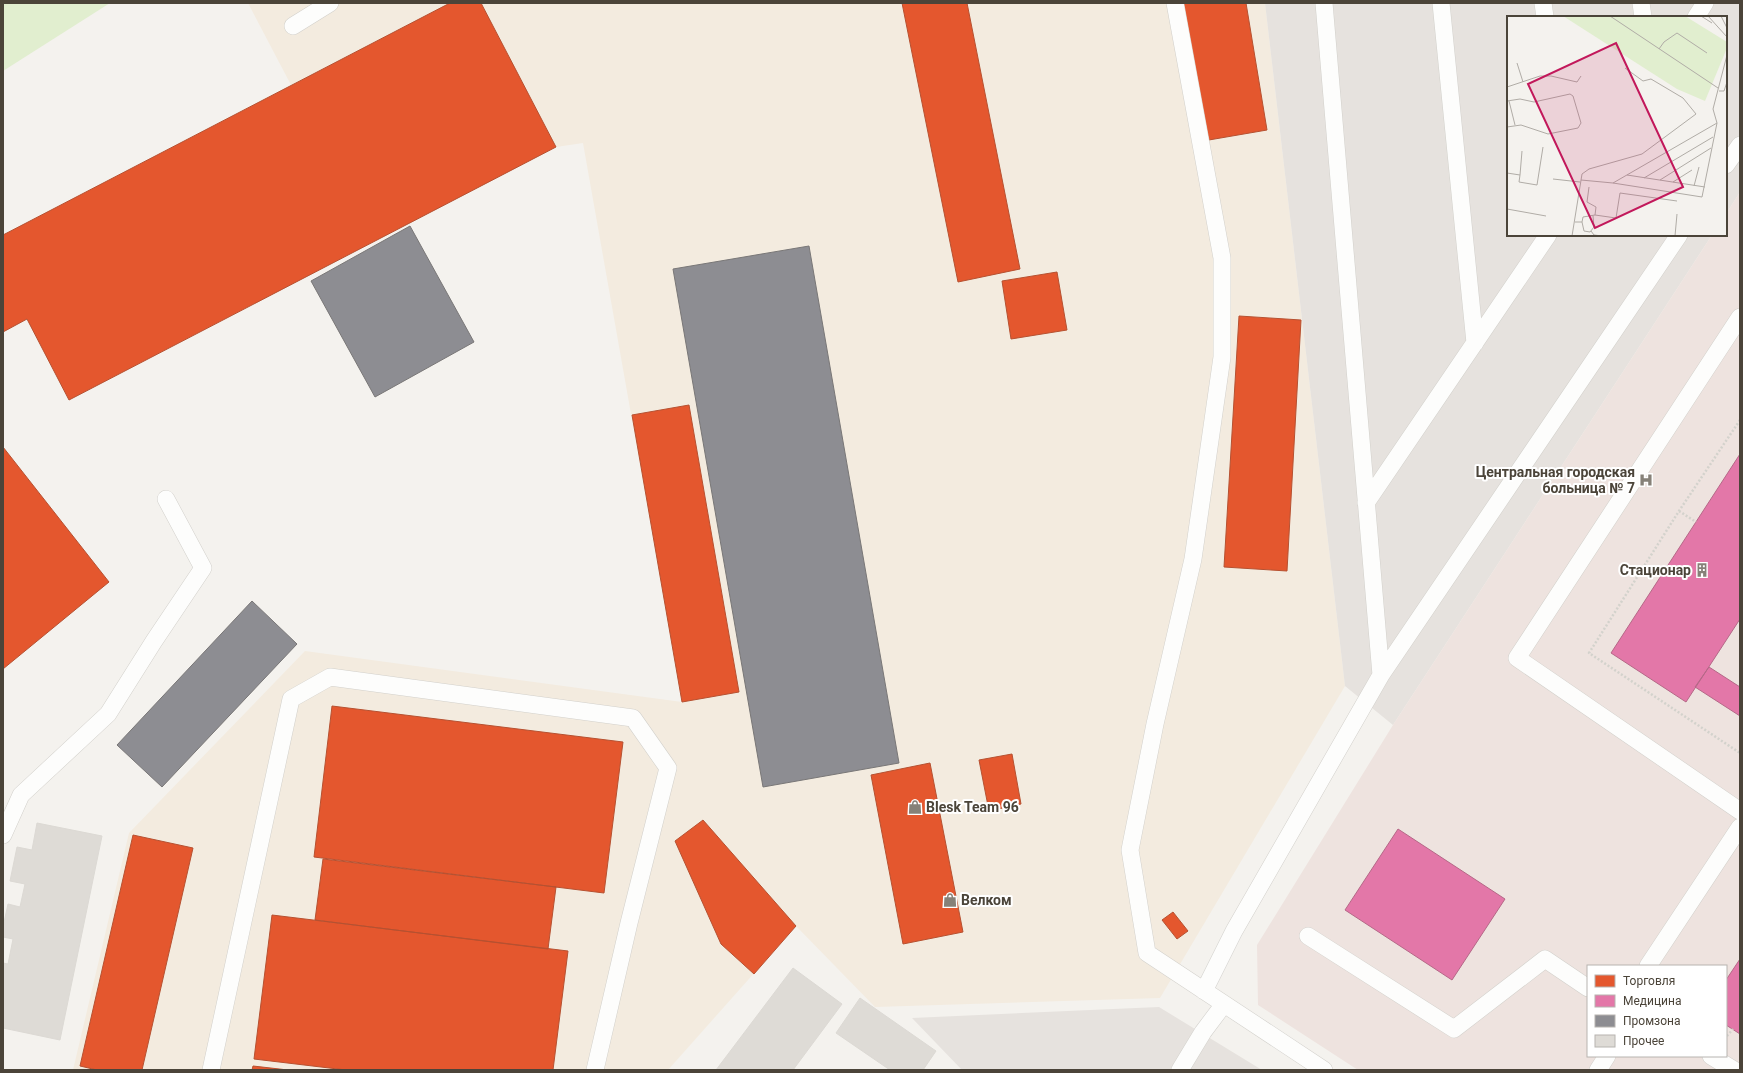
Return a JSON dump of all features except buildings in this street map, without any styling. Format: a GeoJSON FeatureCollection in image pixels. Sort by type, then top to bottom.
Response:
{"type":"FeatureCollection","features":[{"type":"Feature","properties":{"kind":"lane"},"geometry":{"type":"LineString","coordinates":[[293,26],[330,3]]}},
{"type":"Feature","properties":{"kind":"lane"},"geometry":{"type":"LineString","coordinates":[[1175,3],[1222,258],[1222,357],[1193,559],[1155,724],[1130,850],[1147,953],[1324,1070]]}},
{"type":"Feature","properties":{"kind":"lane"},"geometry":{"type":"LineString","coordinates":[[1324,3],[1381,675]]}},
{"type":"Feature","properties":{"kind":"lane"},"geometry":{"type":"LineString","coordinates":[[1441,3],[1475,343]]}},
{"type":"Feature","properties":{"kind":"lane"},"geometry":{"type":"LineString","coordinates":[[1543,3],[1545,16]]}},
{"type":"Feature","properties":{"kind":"lane"},"geometry":{"type":"LineString","coordinates":[[1641,3],[1644,16]]}},
{"type":"Feature","properties":{"kind":"lane"},"geometry":{"type":"LineString","coordinates":[[1697,16],[1705,3]]}},
{"type":"Feature","properties":{"kind":"lane"},"geometry":{"type":"LineString","coordinates":[[1727,164],[1740,145]]}},
{"type":"Feature","properties":{"kind":"lane"},"geometry":{"type":"LineString","coordinates":[[1366,503],[1547,236]]}},
{"type":"Feature","properties":{"kind":"lane"},"geometry":{"type":"LineString","coordinates":[[1204,991],[1234,931],[1381,675],[1678,236]]}},
{"type":"Feature","properties":{"kind":"lane"},"geometry":{"type":"LineString","coordinates":[[1740,316],[1517,658],[1740,811]]}},
{"type":"Feature","properties":{"kind":"lane"},"geometry":{"type":"LineString","coordinates":[[3,835],[21,795],[108,714],[154,641],[203,568],[166,499]]}},
{"type":"Feature","properties":{"kind":"lane"},"geometry":{"type":"LineString","coordinates":[[211,1070],[291,699],[330,677],[632,718],[668,768],[628,923],[595,1070]]}},
{"type":"Feature","properties":{"kind":"lane"},"geometry":{"type":"LineString","coordinates":[[1649,965],[1740,827]]}},
{"type":"Feature","properties":{"kind":"lane"},"geometry":{"type":"LineString","coordinates":[[1308,936],[1454,1029],[1545,959],[1587,987]]}},
{"type":"Feature","properties":{"kind":"lane"},"geometry":{"type":"LineString","coordinates":[[1180,1070],[1203,1032],[1224,1004]]}},
{"type":"Feature","properties":{"kind":"lane"},"geometry":{"type":"LineString","coordinates":[[1598,1070],[1606,1057]]}},
{"type":"Feature","properties":{"kind":"lane"},"geometry":{"type":"LineString","coordinates":[[1713,1057],[1734,1070]]}},
{"type":"Feature","properties":{"kind":"path"},"geometry":{"type":"LineString","coordinates":[[1740,420],[1679,511],[1589,653],[1740,753]]}},
{"type":"Feature","properties":{"kind":"path"},"geometry":{"type":"LineString","coordinates":[[1679,511],[1696,522]]}},
{"type":"Feature","properties":{"kind":"path"},"geometry":{"type":"LineString","coordinates":[[1727,1036],[1732,1029]]}},
{"type":"Feature","properties":{"kind":"shaded area"},"geometry":{"type":"Polygon","coordinates":[[[248,3],[450,3],[291,85],[248,3]]]}},
{"type":"Feature","properties":{"kind":"shaded area"},"geometry":{"type":"Polygon","coordinates":[[[481,3],[1265,3],[1345,686],[1160,998],[875,1007],[796,926],[668,1070],[73,1070],[129,833],[305,651],[682,702],[583,143],[556,147],[481,3]]]}},
{"type":"Feature","properties":{"kind":"shaded area"},"geometry":{"type":"Polygon","coordinates":[[[1265,3],[1740,3],[1740,192],[1727,212],[1727,16],[1507,16],[1507,236],[1711,236],[1393,725],[1345,686],[1265,3]]]}},
{"type":"Feature","properties":{"kind":"shaded area","name":"Центральная городская больница № 7"},"geometry":{"type":"Polygon","coordinates":[[[1740,192],[1740,1070],[1358,1070],[1258,1005],[1257,945],[1393,725],[1711,236],[1727,236],[1727,212],[1740,192]]]}},
{"type":"Feature","properties":{"kind":"shaded area"},"geometry":{"type":"Polygon","coordinates":[[[1159,1007],[1262,1070],[962,1070],[912,1018],[1159,1007]]]}},
{"type":"Feature","properties":{"kind":"green space"},"geometry":{"type":"Polygon","coordinates":[[[3,3],[110,3],[3,71],[3,3]]]}},
{"type":"Feature","properties":{"kind":"place","name":"Центральная городская больница № 7"},"geometry":{"type":"Point","coordinates":[1646,480]}},
{"type":"Feature","properties":{"kind":"place","name":"Стационар"},"geometry":{"type":"Point","coordinates":[1702,570]}},
{"type":"Feature","properties":{"kind":"place","name":"Blesk Team 96"},"geometry":{"type":"Point","coordinates":[915,807]}},
{"type":"Feature","properties":{"kind":"place","name":"Велком"},"geometry":{"type":"Point","coordinates":[950,900]}}]}
